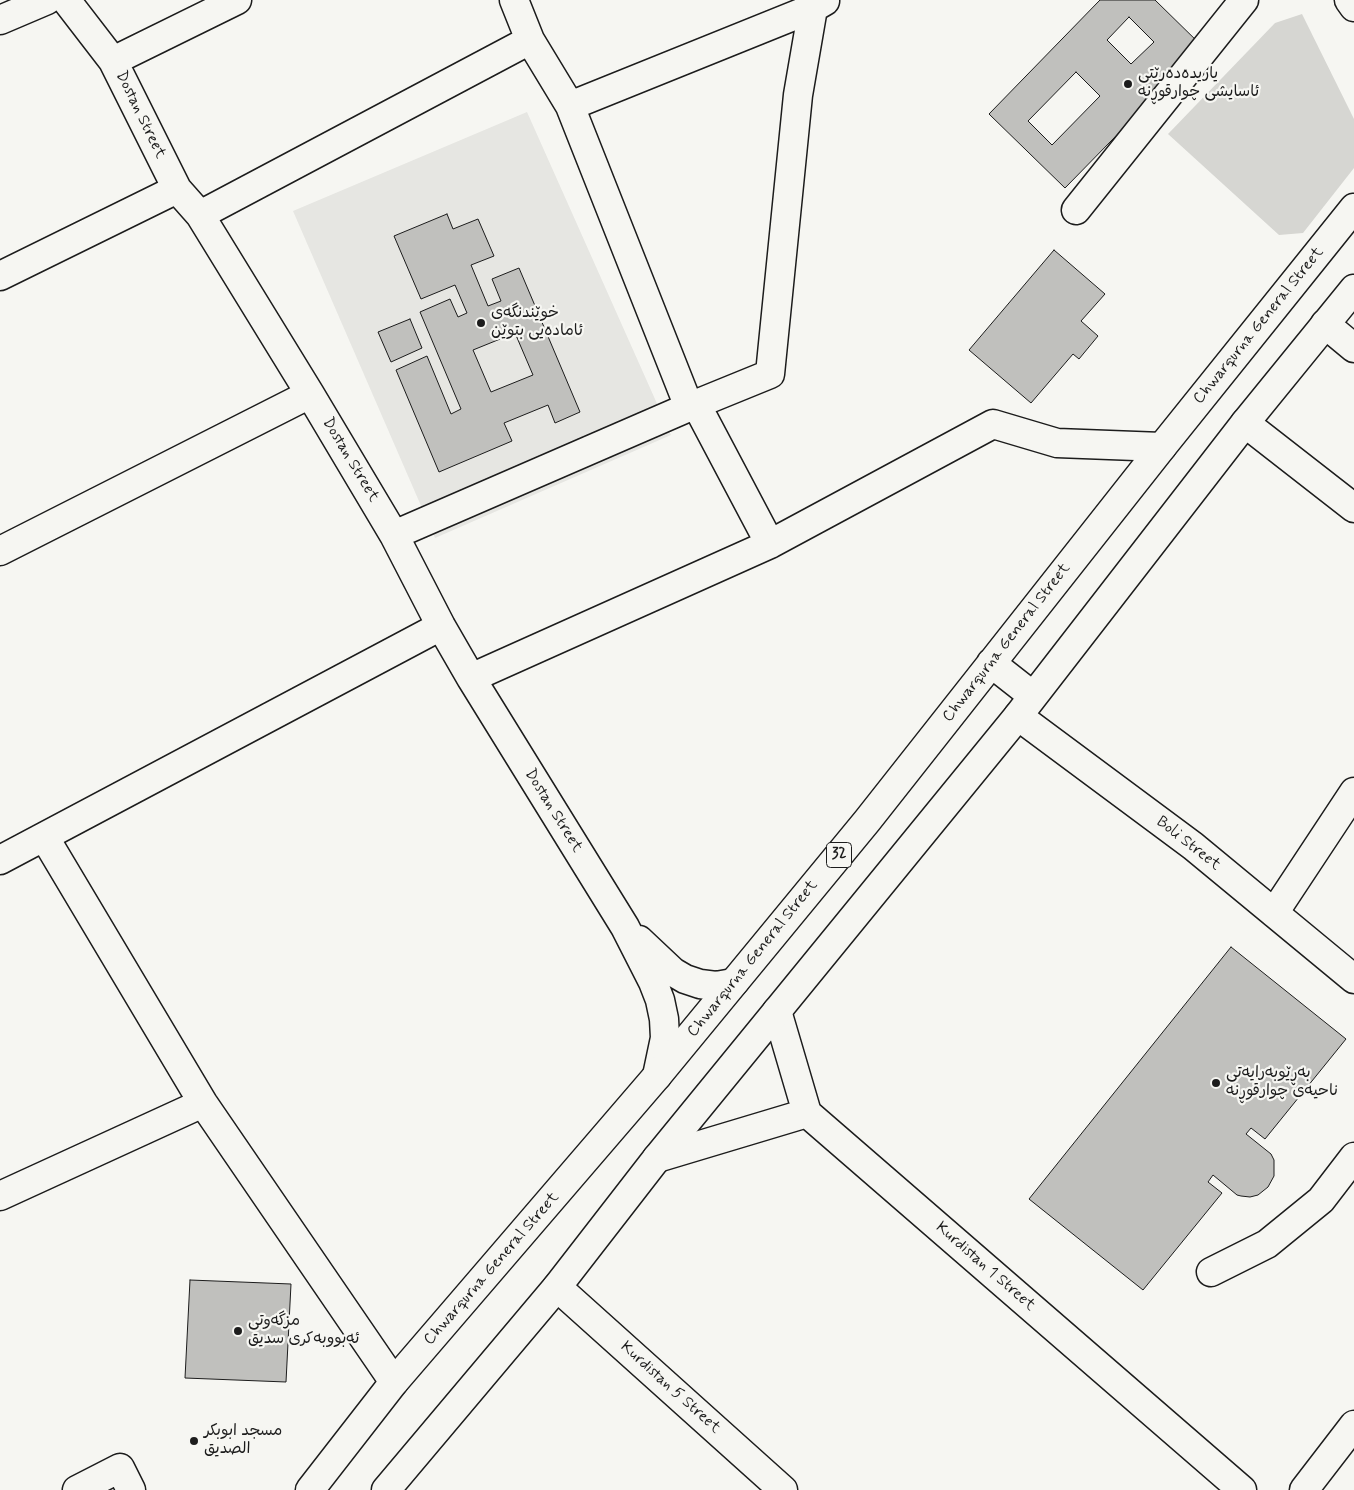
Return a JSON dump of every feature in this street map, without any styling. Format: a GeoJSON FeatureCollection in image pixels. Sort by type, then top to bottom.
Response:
{"type":"FeatureCollection","features":[{"type":"Feature","properties":{"kind":"main road"},"geometry":{"type":"LineString","coordinates":[[0,20],[47,0]]}},
{"type":"Feature","properties":{"kind":"main road","name":"Dostan Street"},"geometry":{"type":"LineString","coordinates":[[66,0],[114,61],[177,189],[200,215],[310,394],[394,535],[441,626],[471,678],[625,927],[660,1000],[665,1038],[657,1076]]}},
{"type":"Feature","properties":{"kind":"main road"},"geometry":{"type":"LineString","coordinates":[[114,61],[237,0]]}},
{"type":"Feature","properties":{"kind":"main road"},"geometry":{"type":"LineString","coordinates":[[514,0],[530,40],[570,106],[693,405],[770,544]]}},
{"type":"Feature","properties":{"kind":"main road"},"geometry":{"type":"LineString","coordinates":[[1076,210],[1244,0]]}},
{"type":"Feature","properties":{"kind":"main road"},"geometry":{"type":"LineString","coordinates":[[1349,0],[1354,7]]}},
{"type":"Feature","properties":{"kind":"main road"},"geometry":{"type":"LineString","coordinates":[[570,106],[821,4]]}},
{"type":"Feature","properties":{"kind":"main road"},"geometry":{"type":"LineString","coordinates":[[394,535],[693,405],[770,374],[798,95],[821,4]]}},
{"type":"Feature","properties":{"kind":"main road"},"geometry":{"type":"LineString","coordinates":[[200,215],[530,40]]}},
{"type":"Feature","properties":{"kind":"main road"},"geometry":{"type":"LineString","coordinates":[[0,276],[177,189]]}},
{"type":"Feature","properties":{"kind":"main road","name":"Chwarqurna General Street"},"geometry":{"type":"LineString","coordinates":[[310,1490],[394,1382],[657,1076],[867,821],[1162,447],[1354,208]]}},
{"type":"Feature","properties":{"kind":"main road"},"geometry":{"type":"LineString","coordinates":[[397,1486],[557,1287],[657,1158],[1025,706],[1245,423],[1354,290]]}},
{"type":"Feature","properties":{"kind":"main road"},"geometry":{"type":"LineString","coordinates":[[1325,324],[1354,348]]}},
{"type":"Feature","properties":{"kind":"main road"},"geometry":{"type":"LineString","coordinates":[[0,551],[310,394]]}},
{"type":"Feature","properties":{"kind":"main road"},"geometry":{"type":"LineString","coordinates":[[1245,423],[1354,508]]}},
{"type":"Feature","properties":{"kind":"main road"},"geometry":{"type":"LineString","coordinates":[[471,678],[770,544],[993,424],[1057,443],[1162,447]]}},
{"type":"Feature","properties":{"kind":"main road"},"geometry":{"type":"LineString","coordinates":[[0,860],[45,838],[441,626]]}},
{"type":"Feature","properties":{"kind":"main road","name":"Boli Street"},"geometry":{"type":"LineString","coordinates":[[991,663],[1025,706],[1354,979]]}},
{"type":"Feature","properties":{"kind":"main road"},"geometry":{"type":"LineString","coordinates":[[1274,913],[1354,792]]}},
{"type":"Feature","properties":{"kind":"main road"},"geometry":{"type":"LineString","coordinates":[[45,838],[203,1103],[394,1382]]}},
{"type":"Feature","properties":{"kind":"main road","name":"Dostan Street"},"geometry":{"type":"LineString","coordinates":[[625,927],[673,972],[685,979],[700,984],[716,986],[733,984],[736,981]]}},
{"type":"Feature","properties":{"kind":"main road"},"geometry":{"type":"LineString","coordinates":[[657,1158],[808,1114],[777,1011]]}},
{"type":"Feature","properties":{"kind":"main road"},"geometry":{"type":"LineString","coordinates":[[0,1196],[203,1103]]}},
{"type":"Feature","properties":{"kind":"main road","name":"Kurdistan 1 Street"},"geometry":{"type":"LineString","coordinates":[[808,1114],[1242,1490]]}},
{"type":"Feature","properties":{"kind":"main road"},"geometry":{"type":"LineString","coordinates":[[1211,1272],[1267,1244],[1321,1200],[1354,1157]]}},
{"type":"Feature","properties":{"kind":"main road","name":"Kurdistan 5 Street"},"geometry":{"type":"LineString","coordinates":[[557,1287],[783,1490]]}},
{"type":"Feature","properties":{"kind":"main road"},"geometry":{"type":"LineString","coordinates":[[1304,1490],[1354,1425]]}},
{"type":"Feature","properties":{"kind":"main road"},"geometry":{"type":"LineString","coordinates":[[77,1490],[120,1468],[131,1490]]}},
{"type":"Feature","properties":{"kind":"shaded area"},"geometry":{"type":"Polygon","coordinates":[[[1302,14],[1354,119],[1354,168],[1303,233],[1279,235],[1168,134],[1275,23],[1302,14]]]}},
{"type":"Feature","properties":{"kind":"shaded area","name":"خوێندنگەی ئامادەیی بتوێن"},"geometry":{"type":"Polygon","coordinates":[[[527,112],[671,435],[435,538],[293,211],[527,112]]]}},
{"type":"Feature","properties":{"kind":"building","name":"یاریدەدەرێتی ئاسایشی چوارقوڕنە"},"geometry":{"type":"Polygon","coordinates":[[[1100,0],[1155,0],[1203,47],[1065,188],[989,114],[1100,0]],[[1129,17],[1107,40],[1131,64],[1154,42],[1129,17]],[[1076,72],[1028,121],[1052,145],[1100,96],[1076,72]]]}},
{"type":"Feature","properties":{"kind":"building"},"geometry":{"type":"Polygon","coordinates":[[[447,214],[453,229],[478,219],[494,256],[471,265],[488,306],[501,301],[492,279],[519,268],[580,412],[555,423],[548,405],[504,423],[512,441],[439,472],[396,370],[427,356],[451,414],[461,409],[420,312],[450,299],[458,317],[467,313],[455,285],[421,299],[394,236],[447,214]],[[515,333],[473,350],[491,392],[533,375],[515,333]]]}},
{"type":"Feature","properties":{"kind":"building"},"geometry":{"type":"Polygon","coordinates":[[[1054,250],[1105,294],[1081,321],[1098,336],[1079,359],[1073,354],[1031,403],[969,350],[1054,250]]]}},
{"type":"Feature","properties":{"kind":"building"},"geometry":{"type":"Polygon","coordinates":[[[410,319],[422,348],[391,362],[378,332],[410,319]]]}},
{"type":"Feature","properties":{"kind":"building","name":"بەڕێوبەرایەتی ناحیەی چوارقوڕنە"},"geometry":{"type":"Polygon","coordinates":[[[1231,947],[1346,1039],[1265,1139],[1251,1128],[1246,1134],[1271,1154],[1274,1160],[1274,1176],[1268,1187],[1258,1195],[1250,1197],[1241,1196],[1237,1195],[1213,1175],[1208,1182],[1222,1193],[1143,1290],[1029,1199],[1231,947]]]}},
{"type":"Feature","properties":{"kind":"building","name":"مزگەوتی ئەبووبەکری سدیق"},"geometry":{"type":"Polygon","coordinates":[[[190,1280],[291,1284],[286,1382],[185,1378],[190,1280]]]}},
{"type":"Feature","properties":{"kind":"place","name":"یاریدەدەرێتی ئاسایشی چوارقوڕنە"},"geometry":{"type":"Point","coordinates":[1128,84]}},
{"type":"Feature","properties":{"kind":"place","name":"خوێندنگەی ئامادەیی بتوێن"},"geometry":{"type":"Point","coordinates":[481,323]}},
{"type":"Feature","properties":{"kind":"place","name":"بەڕێوبەرایەتی ناحیەی چوارقوڕنە"},"geometry":{"type":"Point","coordinates":[1216,1083]}},
{"type":"Feature","properties":{"kind":"place","name":"مزگەوتی ئەبووبەکری سدیق"},"geometry":{"type":"Point","coordinates":[238,1331]}},
{"type":"Feature","properties":{"kind":"place","name":"مسجد ابوبكر الصديق"},"geometry":{"type":"Point","coordinates":[194,1441]}}]}
